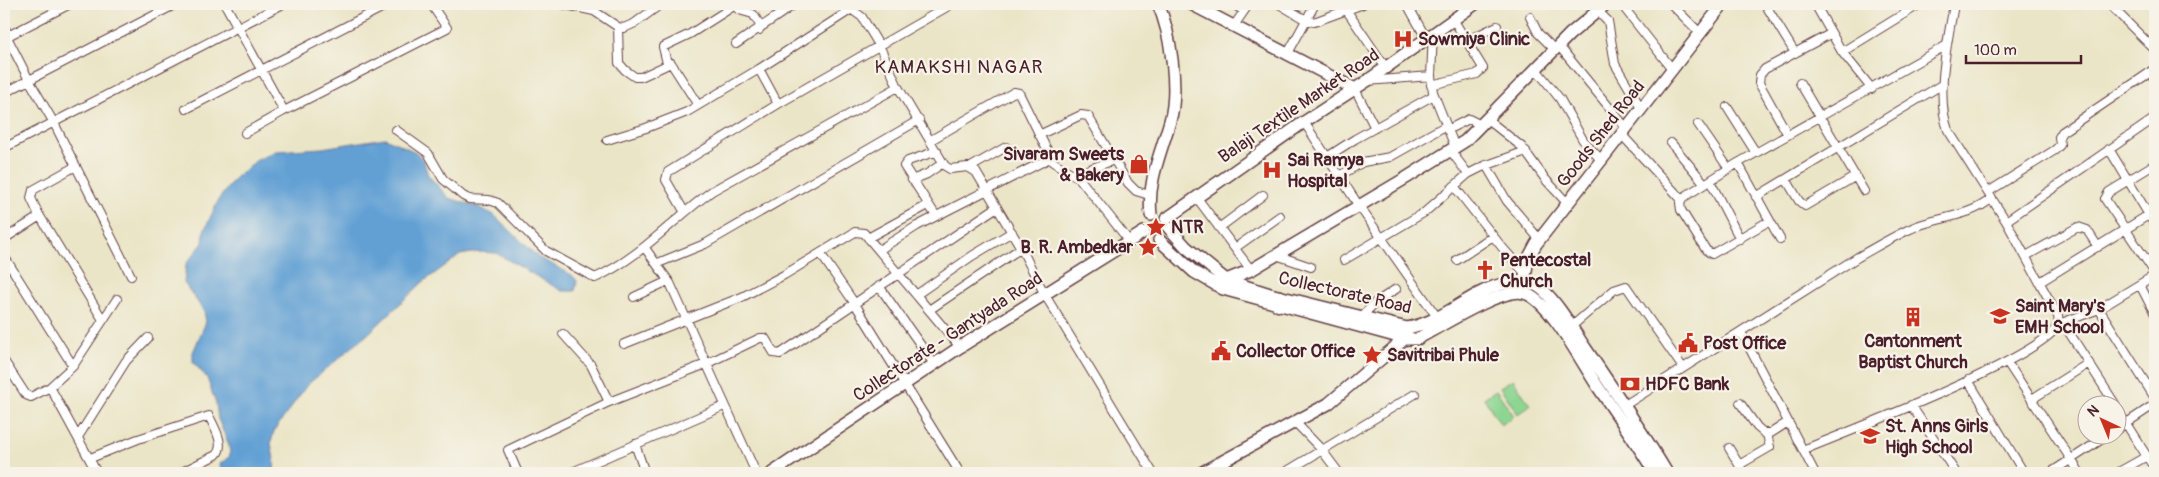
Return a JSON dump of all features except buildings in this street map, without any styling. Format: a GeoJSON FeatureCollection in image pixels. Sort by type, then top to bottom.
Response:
{"type":"FeatureCollection","features":[{"type":"Feature","properties":{"kind":"street"},"geometry":{"type":"LineString","coordinates":[[7,37],[70,4]]}},
{"type":"Feature","properties":{"kind":"street"},"geometry":{"type":"LineString","coordinates":[[4,93],[176,4]]}},
{"type":"Feature","properties":{"kind":"street"},"geometry":{"type":"LineString","coordinates":[[225,4],[284,111]]}},
{"type":"Feature","properties":{"kind":"street"},"geometry":{"type":"LineString","coordinates":[[4,148],[283,4]]}},
{"type":"Feature","properties":{"kind":"street"},"geometry":{"type":"LineString","coordinates":[[186,110],[389,4]]}},
{"type":"Feature","properties":{"kind":"street"},"geometry":{"type":"LineString","coordinates":[[245,133],[284,111],[447,28],[431,4]]}},
{"type":"Feature","properties":{"kind":"street"},"geometry":{"type":"LineString","coordinates":[[562,4],[595,7],[618,27],[624,28],[635,23],[661,4]]}},
{"type":"Feature","properties":{"kind":"street"},"geometry":{"type":"LineString","coordinates":[[667,63],[663,47],[690,34],[736,4],[739,10],[753,14],[760,25],[758,30]]}},
{"type":"Feature","properties":{"kind":"street"},"geometry":{"type":"LineString","coordinates":[[736,44],[795,4]]}},
{"type":"Feature","properties":{"kind":"street"},"geometry":{"type":"LineString","coordinates":[[844,4],[862,17],[879,45],[898,87],[943,163],[950,168],[971,167],[1006,147]]}},
{"type":"Feature","properties":{"kind":"street"},"geometry":{"type":"LineString","coordinates":[[684,211],[666,180],[668,172],[778,104],[952,4]]}},
{"type":"Feature","properties":{"kind":"street"},"geometry":{"type":"LineString","coordinates":[[1151,215],[1149,196],[1157,161],[1171,119],[1173,86],[1167,34],[1158,4]]}},
{"type":"Feature","properties":{"kind":"street"},"geometry":{"type":"LineString","coordinates":[[1191,4],[1356,89],[1375,128]]}},
{"type":"Feature","properties":{"kind":"street"},"geometry":{"type":"LineString","coordinates":[[1233,4],[1244,11]]}},
{"type":"Feature","properties":{"kind":"street"},"geometry":{"type":"LineString","coordinates":[[1233,27],[1249,4]]}},
{"type":"Feature","properties":{"kind":"street"},"geometry":{"type":"LineString","coordinates":[[1279,4],[1306,20],[1314,22],[1363,4]]}},
{"type":"Feature","properties":{"kind":"street"},"geometry":{"type":"LineString","coordinates":[[1286,54],[1314,4]]}},
{"type":"Feature","properties":{"kind":"street"},"geometry":{"type":"LineString","coordinates":[[1408,4],[1430,36],[1431,85],[1453,148],[1468,174]]}},
{"type":"Feature","properties":{"kind":"street","name":"Balaji Textile Market Road"},"geometry":{"type":"LineString","coordinates":[[1167,223],[1197,198],[1304,122],[1368,81],[1475,4]]}},
{"type":"Feature","properties":{"kind":"street"},"geometry":{"type":"LineString","coordinates":[[1621,4],[1673,70]]}},
{"type":"Feature","properties":{"kind":"street"},"geometry":{"type":"LineString","coordinates":[[1671,4],[1701,34]]}},
{"type":"Feature","properties":{"kind":"street","name":"Goods Shed Road"},"geometry":{"type":"LineString","coordinates":[[1524,282],[1528,259],[1540,240],[1723,4]]}},
{"type":"Feature","properties":{"kind":"street"},"geometry":{"type":"LineString","coordinates":[[1765,4],[1795,53]]}},
{"type":"Feature","properties":{"kind":"street"},"geometry":{"type":"LineString","coordinates":[[1815,4],[1830,34],[1872,90]]}},
{"type":"Feature","properties":{"kind":"street"},"geometry":{"type":"LineString","coordinates":[[1842,52],[1920,4]]}},
{"type":"Feature","properties":{"kind":"street"},"geometry":{"type":"LineString","coordinates":[[1954,4],[1947,45],[1944,84],[1944,119],[1948,130],[2006,221],[2061,324],[2108,394]]}},
{"type":"Feature","properties":{"kind":"street"},"geometry":{"type":"LineString","coordinates":[[2109,4],[2155,49]]}},
{"type":"Feature","properties":{"kind":"street"},"geometry":{"type":"LineString","coordinates":[[1226,280],[1251,270],[1453,148],[1484,122],[1598,6],[1608,21],[1615,64],[1642,110]]}},
{"type":"Feature","properties":{"kind":"street"},"geometry":{"type":"LineString","coordinates":[[607,140],[646,128],[698,105],[759,69],[852,9]]}},
{"type":"Feature","properties":{"kind":"street"},"geometry":{"type":"LineString","coordinates":[[1347,11],[1386,68]]}},
{"type":"Feature","properties":{"kind":"street"},"geometry":{"type":"LineString","coordinates":[[1530,17],[1538,33],[1557,48],[1682,200],[1681,210],[1708,252],[1716,253],[1769,221]]}},
{"type":"Feature","properties":{"kind":"street"},"geometry":{"type":"LineString","coordinates":[[1431,85],[1464,78],[1482,70],[1481,61],[1453,19]]}},
{"type":"Feature","properties":{"kind":"street"},"geometry":{"type":"LineString","coordinates":[[4,26],[7,37],[28,80],[54,123],[131,276]]}},
{"type":"Feature","properties":{"kind":"street"},"geometry":{"type":"LineString","coordinates":[[1468,40],[1497,26]]}},
{"type":"Feature","properties":{"kind":"street"},"geometry":{"type":"LineString","coordinates":[[618,27],[618,63],[625,70],[635,77],[641,77],[667,63],[673,64],[698,105]]}},
{"type":"Feature","properties":{"kind":"street"},"geometry":{"type":"LineString","coordinates":[[1788,135],[1759,79],[1765,69],[1830,34]]}},
{"type":"Feature","properties":{"kind":"street"},"geometry":{"type":"LineString","coordinates":[[1682,200],[1738,163],[1872,90],[1947,45]]}},
{"type":"Feature","properties":{"kind":"street"},"geometry":{"type":"LineString","coordinates":[[759,69],[778,104]]}},
{"type":"Feature","properties":{"kind":"street"},"geometry":{"type":"LineString","coordinates":[[1536,69],[1560,100],[1582,140],[1602,161]]}},
{"type":"Feature","properties":{"kind":"street"},"geometry":{"type":"LineString","coordinates":[[1625,405],[1858,257],[1892,238],[1918,226],[1971,212],[1990,195],[2055,150],[2060,145],[2059,137],[2062,132],[2155,69]]}},
{"type":"Feature","properties":{"kind":"street"},"geometry":{"type":"LineString","coordinates":[[1368,81],[1431,76]]}},
{"type":"Feature","properties":{"kind":"street"},"geometry":{"type":"LineString","coordinates":[[1800,83],[1864,191]]}},
{"type":"Feature","properties":{"kind":"street"},"geometry":{"type":"LineString","coordinates":[[1756,196],[1944,84]]}},
{"type":"Feature","properties":{"kind":"street"},"geometry":{"type":"LineString","coordinates":[[396,130],[428,153],[443,179],[463,196],[498,203],[546,251],[594,278],[645,248],[684,211],[740,174],[898,87]]}},
{"type":"Feature","properties":{"kind":"street"},"geometry":{"type":"LineString","coordinates":[[931,140],[1016,92],[1022,95],[1050,158],[1057,166],[1074,175],[1130,242]]}},
{"type":"Feature","properties":{"kind":"street"},"geometry":{"type":"LineString","coordinates":[[1327,157],[1434,95]]}},
{"type":"Feature","properties":{"kind":"street"},"geometry":{"type":"LineString","coordinates":[[1727,107],[1756,153]]}},
{"type":"Feature","properties":{"kind":"street"},"geometry":{"type":"LineString","coordinates":[[1039,135],[1084,115],[1091,119],[1131,187],[1149,196]]}},
{"type":"Feature","properties":{"kind":"street"},"geometry":{"type":"LineString","coordinates":[[2006,221],[2074,176],[2109,149],[2155,118]]}},
{"type":"Feature","properties":{"kind":"street"},"geometry":{"type":"LineString","coordinates":[[1340,176],[1363,162],[1390,157],[1446,128],[1469,119],[1484,122],[1511,136],[1526,151],[1546,180],[1568,204]]}},
{"type":"Feature","properties":{"kind":"street"},"geometry":{"type":"LineString","coordinates":[[658,263],[705,244],[919,120]]}},
{"type":"Feature","properties":{"kind":"street"},"geometry":{"type":"LineString","coordinates":[[1304,122],[1359,206],[1437,317]]}},
{"type":"Feature","properties":{"kind":"street"},"geometry":{"type":"LineString","coordinates":[[1698,124],[1728,169]]}},
{"type":"Feature","properties":{"kind":"street"},"geometry":{"type":"LineString","coordinates":[[1671,143],[1707,182],[1740,238]]}},
{"type":"Feature","properties":{"kind":"street"},"geometry":{"type":"LineString","coordinates":[[2109,149],[2128,181],[2152,213],[2155,225]]}},
{"type":"Feature","properties":{"kind":"street"},"geometry":{"type":"LineString","coordinates":[[936,216],[904,168],[905,163],[937,151]]}},
{"type":"Feature","properties":{"kind":"street"},"geometry":{"type":"LineString","coordinates":[[1344,260],[1426,212],[1468,174],[1486,165],[1526,151]]}},
{"type":"Feature","properties":{"kind":"street"},"geometry":{"type":"LineString","coordinates":[[879,250],[986,189],[1050,158]]}},
{"type":"Feature","properties":{"kind":"street"},"geometry":{"type":"LineString","coordinates":[[1074,175],[1114,160]]}},
{"type":"Feature","properties":{"kind":"street"},"geometry":{"type":"LineString","coordinates":[[912,180],[927,174],[943,163]]}},
{"type":"Feature","properties":{"kind":"street"},"geometry":{"type":"LineString","coordinates":[[1738,163],[1780,239]]}},
{"type":"Feature","properties":{"kind":"street"},"geometry":{"type":"LineString","coordinates":[[1803,450],[1912,405],[2007,362],[2052,334],[2061,324],[2100,309],[2155,274],[2105,199],[2109,192],[2155,164]]}},
{"type":"Feature","properties":{"kind":"street"},"geometry":{"type":"LineString","coordinates":[[1486,165],[1507,201],[1540,240]]}},
{"type":"Feature","properties":{"kind":"street"},"geometry":{"type":"LineString","coordinates":[[76,166],[33,190],[31,198],[38,213],[103,320]]}},
{"type":"Feature","properties":{"kind":"street"},"geometry":{"type":"LineString","coordinates":[[971,167],[997,206],[1045,295],[1153,473]]}},
{"type":"Feature","properties":{"kind":"street"},"geometry":{"type":"LineString","coordinates":[[1786,178],[1799,202],[1805,206],[1856,176]]}},
{"type":"Feature","properties":{"kind":"street"},"geometry":{"type":"LineString","coordinates":[[1454,186],[1493,236],[1537,300],[1564,333],[1655,473]]}},
{"type":"Feature","properties":{"kind":"street"},"geometry":{"type":"LineString","coordinates":[[1219,228],[1264,195]]}},
{"type":"Feature","properties":{"kind":"street"},"geometry":{"type":"LineString","coordinates":[[1197,198],[1251,270]]}},
{"type":"Feature","properties":{"kind":"street"},"geometry":{"type":"LineString","coordinates":[[868,238],[928,205]]}},
{"type":"Feature","properties":{"kind":"street"},"geometry":{"type":"LineString","coordinates":[[518,473],[508,450],[609,402],[706,364],[762,337],[765,338],[775,354],[780,354],[997,206]]}},
{"type":"Feature","properties":{"kind":"street"},"geometry":{"type":"LineString","coordinates":[[4,239],[35,220],[38,213]]}},
{"type":"Feature","properties":{"kind":"street"},"geometry":{"type":"LineString","coordinates":[[2040,282],[2152,213]]}},
{"type":"Feature","properties":{"kind":"street"},"geometry":{"type":"LineString","coordinates":[[1144,232],[1143,224],[1151,215],[1159,214],[1167,223],[1165,235],[1159,240]]}},
{"type":"Feature","properties":{"kind":"street"},"geometry":{"type":"LineString","coordinates":[[1235,248],[1280,216]]}},
{"type":"Feature","properties":{"kind":"street","name":"Collectorate Road"},"geometry":{"type":"LineString","coordinates":[[1167,223],[1186,247],[1226,280],[1279,301],[1406,340],[1417,339],[1524,282]]}},
{"type":"Feature","properties":{"kind":"street"},"geometry":{"type":"LineString","coordinates":[[2026,256],[2078,226],[2087,230],[2098,247]]}},
{"type":"Feature","properties":{"kind":"street"},"geometry":{"type":"LineString","coordinates":[[624,344],[742,297],[784,275],[855,232],[862,232],[960,347]]}},
{"type":"Feature","properties":{"kind":"street"},"geometry":{"type":"LineString","coordinates":[[916,295],[972,256],[1012,232]]}},
{"type":"Feature","properties":{"kind":"street","name":"Collectorate - Gantyada Road"},"geometry":{"type":"LineString","coordinates":[[772,473],[960,347],[1144,232]]}},
{"type":"Feature","properties":{"kind":"street","name":"Collectorate Road"},"geometry":{"type":"LineString","coordinates":[[1144,232],[1150,238],[1159,240],[1194,272],[1223,289],[1407,328],[1415,327],[1437,317],[1494,286],[1524,282]]}},
{"type":"Feature","properties":{"kind":"street"},"geometry":{"type":"LineString","coordinates":[[1456,260],[1493,236]]}},
{"type":"Feature","properties":{"kind":"street"},"geometry":{"type":"LineString","coordinates":[[1178,258],[1186,247]]}},
{"type":"Feature","properties":{"kind":"street"},"geometry":{"type":"LineString","coordinates":[[645,248],[658,263],[668,281],[756,473]]}},
{"type":"Feature","properties":{"kind":"street"},"geometry":{"type":"LineString","coordinates":[[929,310],[1021,248]]}},
{"type":"Feature","properties":{"kind":"street"},"geometry":{"type":"LineString","coordinates":[[820,253],[855,304],[960,473]]}},
{"type":"Feature","properties":{"kind":"street"},"geometry":{"type":"LineString","coordinates":[[1276,255],[1310,267]]}},
{"type":"Feature","properties":{"kind":"street"},"geometry":{"type":"LineString","coordinates":[[4,256],[73,366]]}},
{"type":"Feature","properties":{"kind":"street"},"geometry":{"type":"LineString","coordinates":[[634,296],[668,281]]}},
{"type":"Feature","properties":{"kind":"street"},"geometry":{"type":"LineString","coordinates":[[1524,282],[1531,283],[1543,290],[1572,327],[1668,473]]}},
{"type":"Feature","properties":{"kind":"street"},"geometry":{"type":"LineString","coordinates":[[2140,285],[2155,314]]}},
{"type":"Feature","properties":{"kind":"street"},"geometry":{"type":"LineString","coordinates":[[879,286],[934,364]]}},
{"type":"Feature","properties":{"kind":"street"},"geometry":{"type":"LineString","coordinates":[[1572,327],[1614,290],[1624,286],[1628,287],[1683,368]]}},
{"type":"Feature","properties":{"kind":"street"},"geometry":{"type":"LineString","coordinates":[[1361,317],[1375,303],[1396,289]]}},
{"type":"Feature","properties":{"kind":"street"},"geometry":{"type":"LineString","coordinates":[[4,361],[26,395],[31,397],[50,387],[73,366],[117,299]]}},
{"type":"Feature","properties":{"kind":"street"},"geometry":{"type":"LineString","coordinates":[[2100,309],[2155,398]]}},
{"type":"Feature","properties":{"kind":"street"},"geometry":{"type":"LineString","coordinates":[[1201,473],[1328,404],[1406,340],[1415,327]]}},
{"type":"Feature","properties":{"kind":"street"},"geometry":{"type":"LineString","coordinates":[[1741,332],[1815,473]]}},
{"type":"Feature","properties":{"kind":"street"},"geometry":{"type":"LineString","coordinates":[[564,334],[591,364],[609,402]]}},
{"type":"Feature","properties":{"kind":"street"},"geometry":{"type":"LineString","coordinates":[[78,438],[126,361],[148,338]]}},
{"type":"Feature","properties":{"kind":"street"},"geometry":{"type":"LineString","coordinates":[[2007,362],[2080,473]]}},
{"type":"Feature","properties":{"kind":"street"},"geometry":{"type":"LineString","coordinates":[[2032,400],[2088,363]]}},
{"type":"Feature","properties":{"kind":"street"},"geometry":{"type":"LineString","coordinates":[[1968,380],[2024,473]]}},
{"type":"Feature","properties":{"kind":"street"},"geometry":{"type":"LineString","coordinates":[[50,387],[98,473]]}},
{"type":"Feature","properties":{"kind":"street"},"geometry":{"type":"LineString","coordinates":[[1284,473],[1415,394]]}},
{"type":"Feature","properties":{"kind":"street"},"geometry":{"type":"LineString","coordinates":[[1740,403],[1757,427],[1768,434],[1770,447],[1740,465]]}},
{"type":"Feature","properties":{"kind":"street"},"geometry":{"type":"LineString","coordinates":[[2155,404],[2127,424],[2155,469]]}},
{"type":"Feature","properties":{"kind":"street"},"geometry":{"type":"LineString","coordinates":[[1912,405],[1956,473]]}},
{"type":"Feature","properties":{"kind":"street"},"geometry":{"type":"LineString","coordinates":[[570,473],[724,406]]}},
{"type":"Feature","properties":{"kind":"street"},"geometry":{"type":"LineString","coordinates":[[94,457],[138,439],[209,416],[220,445],[220,451],[216,455],[180,473]]}},
{"type":"Feature","properties":{"kind":"street"},"geometry":{"type":"LineString","coordinates":[[1295,422],[1322,449],[1339,473]]}},
{"type":"Feature","properties":{"kind":"street"},"geometry":{"type":"LineString","coordinates":[[1768,434],[1788,422]]}},
{"type":"Feature","properties":{"kind":"street"},"geometry":{"type":"LineString","coordinates":[[635,444],[645,473]]}},
{"type":"Feature","properties":{"kind":"street"},"geometry":{"type":"LineString","coordinates":[[2050,473],[2095,444]]}},
{"type":"Feature","properties":{"kind":"street"},"geometry":{"type":"LineString","coordinates":[[1729,448],[1744,473]]}},
{"type":"Feature","properties":{"kind":"street"},"geometry":{"type":"LineString","coordinates":[[2118,473],[2147,456]]}},
{"type":"Feature","properties":{"kind":"green space"},"geometry":{"type":"Polygon","coordinates":[[[1513,379],[1530,405],[1518,414],[1500,387],[1513,379]]]}},
{"type":"Feature","properties":{"kind":"green space"},"geometry":{"type":"Polygon","coordinates":[[[1496,390],[1514,416],[1501,425],[1484,398],[1496,390]]]}},
{"type":"Feature","properties":{"kind":"water"},"geometry":{"type":"Polygon","coordinates":[[[385,138],[416,152],[424,162],[428,175],[449,198],[481,208],[494,215],[538,257],[572,275],[577,281],[575,291],[562,291],[496,253],[478,252],[460,255],[423,282],[368,334],[307,385],[274,431],[271,443],[275,465],[273,473],[221,473],[220,464],[230,456],[229,445],[218,419],[216,404],[207,378],[193,362],[193,352],[206,322],[204,311],[184,283],[186,264],[203,243],[204,231],[219,199],[235,178],[257,160],[276,151],[322,148],[385,138]]]}},
{"type":"Feature","properties":{"kind":"place","name":"Sowmiya Clinic"},"geometry":{"type":"Point","coordinates":[1403,39]}},
{"type":"Feature","properties":{"kind":"place","name":"Sivaram Sweets & Bakery"},"geometry":{"type":"Point","coordinates":[1139,164]}},
{"type":"Feature","properties":{"kind":"place","name":"Sai Ramya Hospital"},"geometry":{"type":"Point","coordinates":[1272,170]}},
{"type":"Feature","properties":{"kind":"place","name":"NTR"},"geometry":{"type":"Point","coordinates":[1156,227]}},
{"type":"Feature","properties":{"kind":"place","name":"B. R. Ambedkar"},"geometry":{"type":"Point","coordinates":[1148,247]}},
{"type":"Feature","properties":{"kind":"place","name":"Pentecostal Church"},"geometry":{"type":"Point","coordinates":[1485,270]}},
{"type":"Feature","properties":{"kind":"place","name":"Saint Mary's EMH School"},"geometry":{"type":"Point","coordinates":[2000,316]}},
{"type":"Feature","properties":{"kind":"place","name":"Cantonment Baptist Church"},"geometry":{"type":"Point","coordinates":[1913,317]}},
{"type":"Feature","properties":{"kind":"place","name":"Post Office"},"geometry":{"type":"Point","coordinates":[1688,343]}},
{"type":"Feature","properties":{"kind":"place","name":"Collector Office"},"geometry":{"type":"Point","coordinates":[1221,351]}},
{"type":"Feature","properties":{"kind":"place","name":"Savitribai Phule"},"geometry":{"type":"Point","coordinates":[1372,355]}},
{"type":"Feature","properties":{"kind":"place","name":"HDFC Bank"},"geometry":{"type":"Point","coordinates":[1630,384]}},
{"type":"Feature","properties":{"kind":"place","name":"St. Anns Girls High School"},"geometry":{"type":"Point","coordinates":[1870,436]}},
{"type":"Feature","properties":{"kind":"district","name":"KAMAKSHI NAGAR"},"geometry":{"type":"Point","coordinates":[959,67]}}]}
